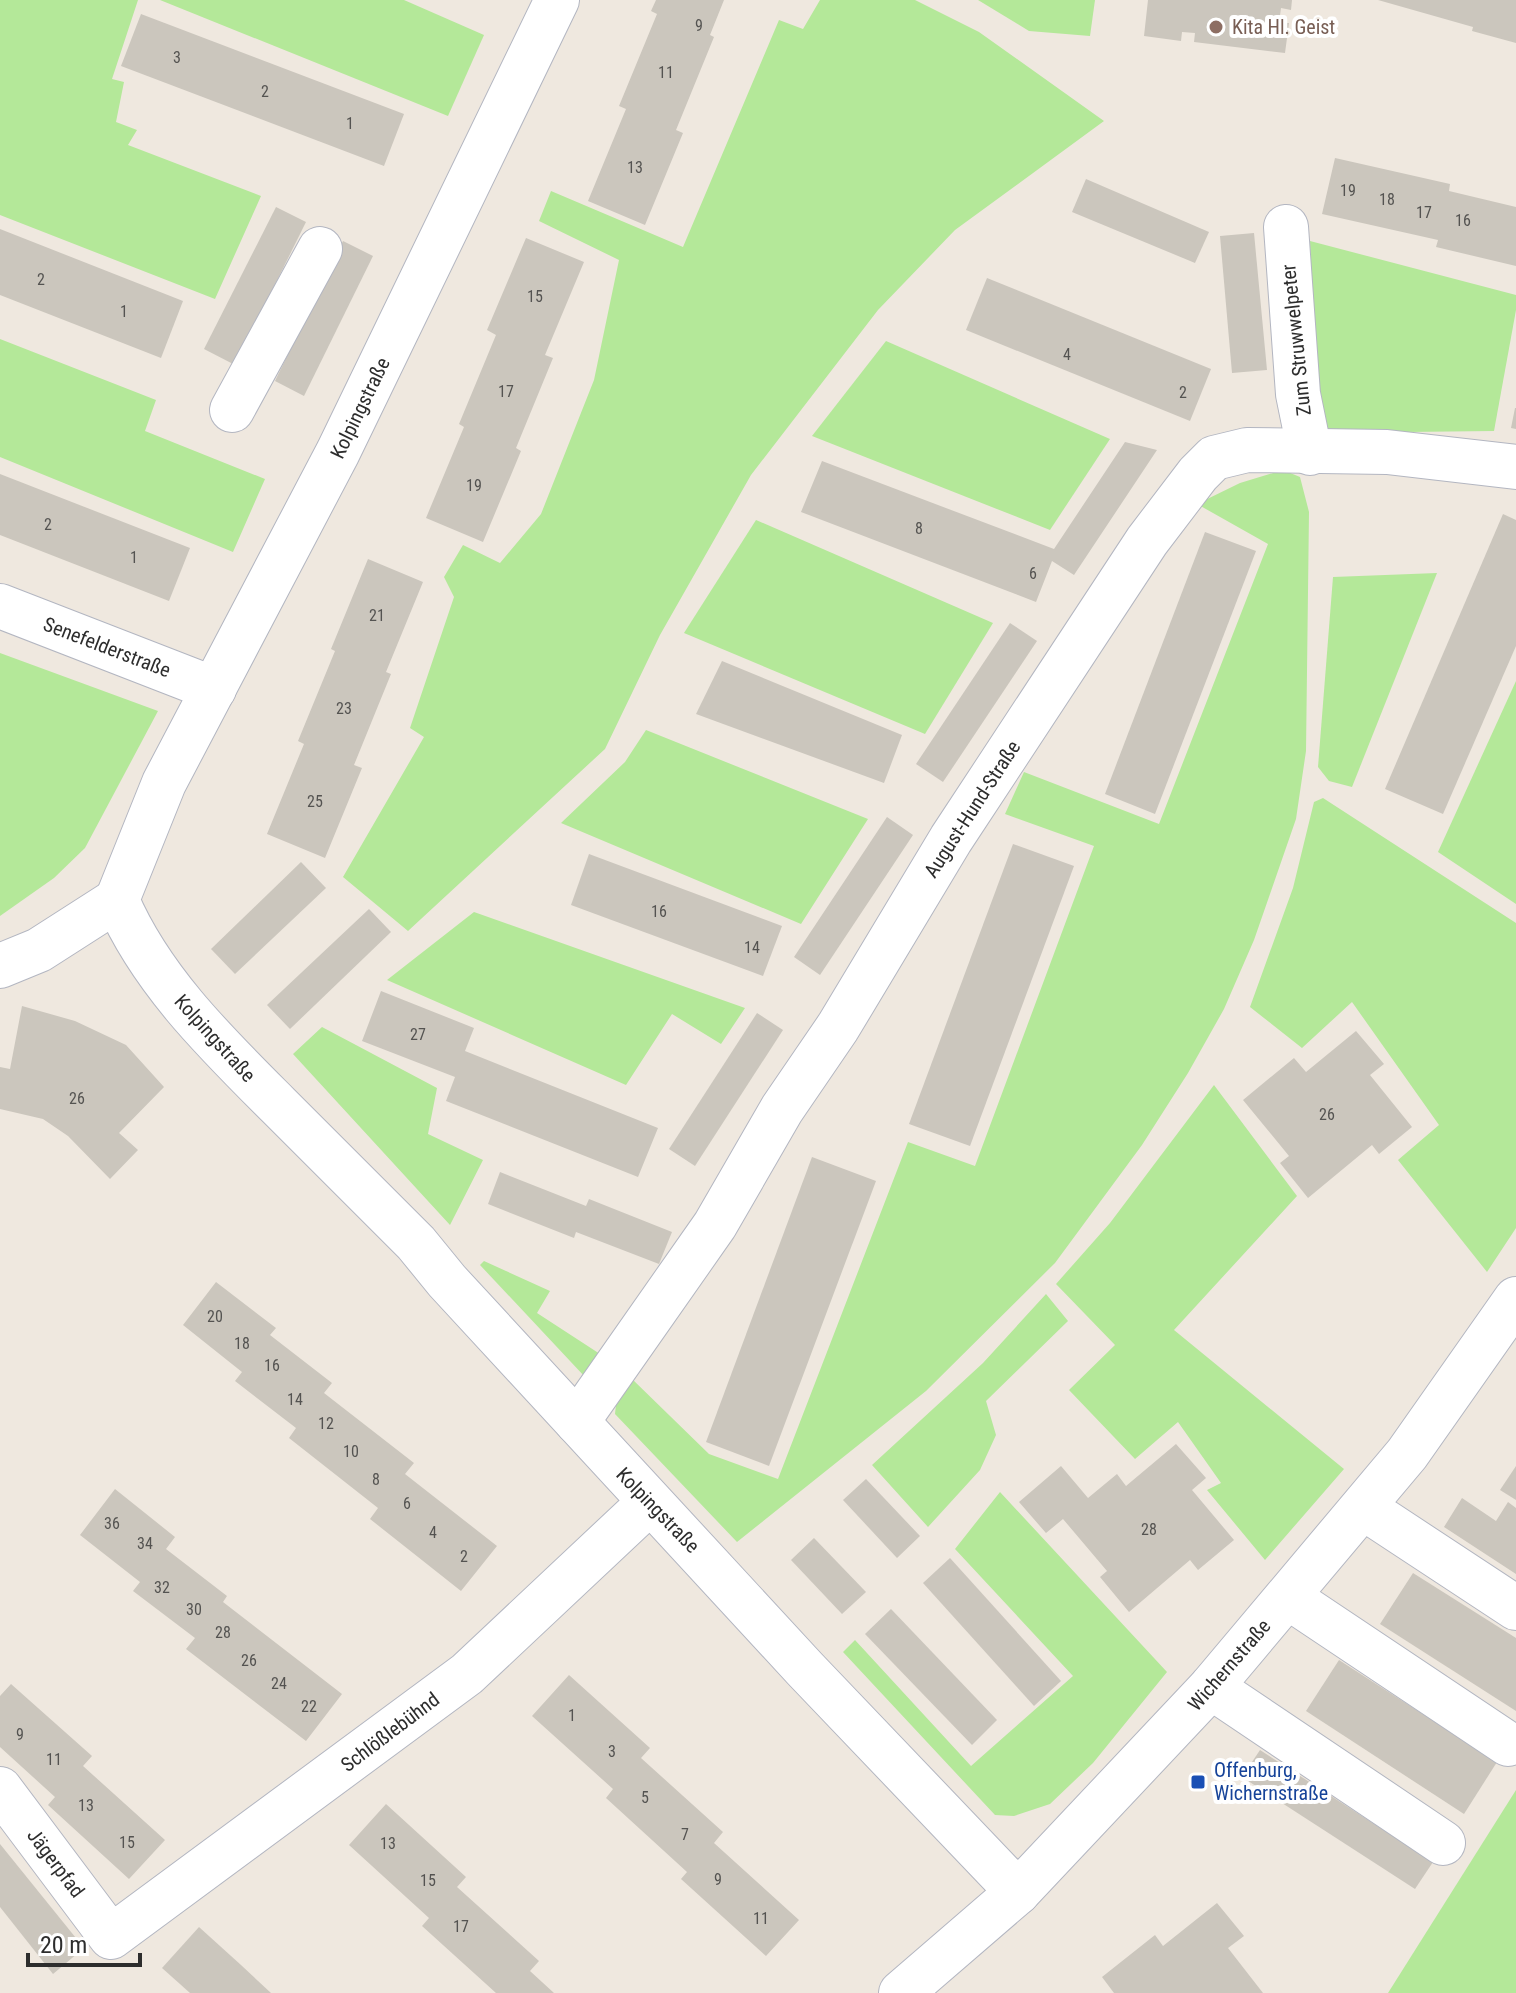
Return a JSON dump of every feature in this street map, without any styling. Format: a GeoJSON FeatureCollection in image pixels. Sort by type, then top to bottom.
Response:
{"type":"FeatureCollection","features":[{"type":"Feature","properties":{"kind":"street","name":"Kolpingstraße"},"geometry":{"type":"LineString","coordinates":[[547,3],[338,452],[164,783],[117,900],[136,939],[204,1031],[416,1243],[649,1503],[717,1571],[805,1669],[1018,1892]]}},
{"type":"Feature","properties":{"kind":"street","name":"Zum Struwwelpeter"},"geometry":{"type":"LineString","coordinates":[[1286,227],[1298,394],[1310,453]]}},
{"type":"Feature","properties":{"kind":"street"},"geometry":{"type":"LineString","coordinates":[[232,410],[320,249]]}},
{"type":"Feature","properties":{"kind":"street","name":"August-Hund-Straße"},"geometry":{"type":"LineString","coordinates":[[577,1422],[715,1225],[782,1109],[838,1027],[951,839],[1139,553],[1189,485],[1214,458],[1247,450],[1387,452],[1486,461],[1516,467]]}},
{"type":"Feature","properties":{"kind":"street","name":"Senefelderstraße"},"geometry":{"type":"LineString","coordinates":[[0,606],[214,689]]}},
{"type":"Feature","properties":{"kind":"street"},"geometry":{"type":"LineString","coordinates":[[0,966],[39,950],[117,900]]}},
{"type":"Feature","properties":{"kind":"street","name":"Wichernstraße"},"geometry":{"type":"LineString","coordinates":[[901,1993],[1018,1892],[1211,1687],[1407,1454],[1516,1299]]}},
{"type":"Feature","properties":{"kind":"street","name":"Schlößlebühnd"},"geometry":{"type":"LineString","coordinates":[[111,1937],[467,1674],[649,1503]]}},
{"type":"Feature","properties":{"kind":"street"},"geometry":{"type":"LineString","coordinates":[[1364,1508],[1516,1608]]}},
{"type":"Feature","properties":{"kind":"street"},"geometry":{"type":"LineString","coordinates":[[1288,1597],[1508,1744]]}},
{"type":"Feature","properties":{"kind":"street"},"geometry":{"type":"LineString","coordinates":[[1211,1687],[1443,1843]]}},
{"type":"Feature","properties":{"kind":"street","name":"Jägerpfad"},"geometry":{"type":"LineString","coordinates":[[0,1789],[111,1937]]}},
{"type":"Feature","properties":{"kind":"green space"},"geometry":{"type":"Polygon","coordinates":[[[0,0],[138,0],[112,79],[124,82],[116,122],[137,130],[128,145],[261,196],[215,299],[0,215],[0,0]]]}},
{"type":"Feature","properties":{"kind":"green space"},"geometry":{"type":"Polygon","coordinates":[[[160,0],[404,0],[484,35],[448,116],[160,0]]]}},
{"type":"Feature","properties":{"kind":"green space"},"geometry":{"type":"Polygon","coordinates":[[[820,0],[915,0],[979,32],[1104,121],[955,230],[878,310],[751,475],[660,635],[605,749],[408,931],[343,877],[424,737],[410,728],[454,597],[444,577],[463,545],[500,563],[541,514],[594,380],[619,260],[539,221],[551,191],[683,247],[779,20],[803,29],[820,0]]]}},
{"type":"Feature","properties":{"kind":"green space"},"geometry":{"type":"Polygon","coordinates":[[[978,0],[1095,0],[1090,36],[1029,31],[978,0]]]}},
{"type":"Feature","properties":{"kind":"green space"},"geometry":{"type":"Polygon","coordinates":[[[1310,241],[1516,295],[1494,431],[1317,433],[1310,241]]]}},
{"type":"Feature","properties":{"kind":"green space"},"geometry":{"type":"Polygon","coordinates":[[[0,339],[156,400],[145,431],[265,479],[233,552],[0,457],[0,339]]]}},
{"type":"Feature","properties":{"kind":"green space"},"geometry":{"type":"Polygon","coordinates":[[[886,341],[1110,439],[1050,530],[812,436],[886,341]]]}},
{"type":"Feature","properties":{"kind":"green space"},"geometry":{"type":"Polygon","coordinates":[[[1283,470],[1300,477],[1309,512],[1306,751],[1296,819],[1254,940],[1224,1009],[1142,1145],[1055,1263],[926,1391],[737,1542],[615,1414],[617,1395],[630,1377],[709,1454],[778,1479],[908,1142],[975,1166],[1094,846],[1005,814],[1024,772],[1159,824],[1268,544],[1197,504],[1240,483],[1283,470]]]}},
{"type":"Feature","properties":{"kind":"green space"},"geometry":{"type":"Polygon","coordinates":[[[756,520],[993,623],[925,734],[684,633],[756,520]]]}},
{"type":"Feature","properties":{"kind":"green space"},"geometry":{"type":"Polygon","coordinates":[[[1437,573],[1352,787],[1329,781],[1318,767],[1333,577],[1437,573]]]}},
{"type":"Feature","properties":{"kind":"green space"},"geometry":{"type":"Polygon","coordinates":[[[0,653],[158,711],[85,848],[54,878],[0,916],[0,653]]]}},
{"type":"Feature","properties":{"kind":"green space"},"geometry":{"type":"Polygon","coordinates":[[[1516,681],[1516,904],[1438,852],[1516,681]]]}},
{"type":"Feature","properties":{"kind":"green space"},"geometry":{"type":"Polygon","coordinates":[[[646,730],[868,819],[801,924],[561,823],[625,762],[646,730]]]}},
{"type":"Feature","properties":{"kind":"green space"},"geometry":{"type":"Polygon","coordinates":[[[1323,798],[1516,923],[1516,1228],[1487,1272],[1398,1160],[1439,1125],[1352,1002],[1302,1048],[1250,1007],[1293,888],[1314,802],[1323,798]]]}},
{"type":"Feature","properties":{"kind":"green space"},"geometry":{"type":"Polygon","coordinates":[[[474,912],[745,1008],[721,1044],[672,1014],[626,1085],[387,980],[474,912]]]}},
{"type":"Feature","properties":{"kind":"green space"},"geometry":{"type":"Polygon","coordinates":[[[322,1027],[437,1088],[428,1134],[483,1160],[450,1225],[293,1054],[322,1027]]]}},
{"type":"Feature","properties":{"kind":"green space"},"geometry":{"type":"Polygon","coordinates":[[[1214,1085],[1297,1196],[1174,1330],[1344,1469],[1265,1560],[1207,1490],[1221,1483],[1178,1422],[1135,1459],[1069,1390],[1115,1345],[1056,1284],[1110,1223],[1214,1085]]]}},
{"type":"Feature","properties":{"kind":"green space"},"geometry":{"type":"Polygon","coordinates":[[[484,1261],[550,1291],[537,1313],[600,1354],[585,1377],[480,1265],[484,1261]]]}},
{"type":"Feature","properties":{"kind":"green space"},"geometry":{"type":"Polygon","coordinates":[[[1046,1294],[1068,1321],[986,1401],[996,1435],[980,1470],[928,1527],[872,1465],[983,1363],[1046,1294]]]}},
{"type":"Feature","properties":{"kind":"green space"},"geometry":{"type":"Polygon","coordinates":[[[1000,1492],[1167,1672],[1093,1763],[1050,1804],[1014,1816],[995,1815],[843,1652],[855,1640],[971,1766],[1073,1676],[955,1549],[1000,1492]]]}},
{"type":"Feature","properties":{"kind":"green space"},"geometry":{"type":"Polygon","coordinates":[[[1516,1790],[1516,1993],[1388,1993],[1516,1790]]]}},
{"type":"Feature","properties":{"kind":"building"},"geometry":{"type":"Polygon","coordinates":[[[656,0],[724,0],[710,35],[714,37],[676,130],[683,133],[645,225],[588,201],[626,109],[619,106],[657,14],[651,11],[656,0]]]}},
{"type":"Feature","properties":{"kind":"building","name":"Kita Hl. Geist"},"geometry":{"type":"Polygon","coordinates":[[[1148,0],[1292,0],[1291,10],[1281,8],[1279,23],[1289,23],[1285,53],[1194,42],[1195,33],[1182,32],[1181,41],[1144,36],[1148,0]]]}},
{"type":"Feature","properties":{"kind":"building"},"geometry":{"type":"Polygon","coordinates":[[[1378,0],[1516,0],[1516,43],[1472,31],[1473,27],[1378,0]]]}},
{"type":"Feature","properties":{"kind":"building"},"geometry":{"type":"Polygon","coordinates":[[[141,14],[404,114],[384,166],[121,66],[141,14]]]}},
{"type":"Feature","properties":{"kind":"building"},"geometry":{"type":"Polygon","coordinates":[[[1335,158],[1450,184],[1449,191],[1516,207],[1516,266],[1436,247],[1438,240],[1322,214],[1335,158]]]}},
{"type":"Feature","properties":{"kind":"building"},"geometry":{"type":"Polygon","coordinates":[[[1086,179],[1209,232],[1195,263],[1072,212],[1086,179]]]}},
{"type":"Feature","properties":{"kind":"building"},"geometry":{"type":"Polygon","coordinates":[[[276,207],[306,222],[235,365],[204,349],[276,207]]]}},
{"type":"Feature","properties":{"kind":"building"},"geometry":{"type":"Polygon","coordinates":[[[0,229],[183,301],[161,358],[0,295],[0,229]]]}},
{"type":"Feature","properties":{"kind":"building"},"geometry":{"type":"Polygon","coordinates":[[[1254,233],[1267,370],[1232,373],[1220,236],[1254,233]]]}},
{"type":"Feature","properties":{"kind":"building"},"geometry":{"type":"Polygon","coordinates":[[[526,238],[584,262],[545,355],[553,358],[516,448],[521,451],[483,542],[426,518],[464,427],[459,424],[496,335],[487,330],[526,238]]]}},
{"type":"Feature","properties":{"kind":"building"},"geometry":{"type":"Polygon","coordinates":[[[343,241],[373,256],[304,396],[275,381],[343,241]]]}},
{"type":"Feature","properties":{"kind":"building"},"geometry":{"type":"Polygon","coordinates":[[[987,278],[1211,369],[1190,421],[966,330],[987,278]]]}},
{"type":"Feature","properties":{"kind":"building"},"geometry":{"type":"Polygon","coordinates":[[[1516,408],[1516,429],[1511,428],[1516,408]]]}},
{"type":"Feature","properties":{"kind":"building"},"geometry":{"type":"Polygon","coordinates":[[[1125,442],[1157,450],[1074,575],[1052,561],[1036,602],[801,512],[822,461],[1054,549],[1125,442]]]}},
{"type":"Feature","properties":{"kind":"building"},"geometry":{"type":"Polygon","coordinates":[[[0,474],[190,548],[169,601],[0,535],[0,474]]]}},
{"type":"Feature","properties":{"kind":"building"},"geometry":{"type":"Polygon","coordinates":[[[1503,514],[1516,520],[1516,646],[1443,814],[1385,789],[1503,514]]]}},
{"type":"Feature","properties":{"kind":"building"},"geometry":{"type":"Polygon","coordinates":[[[1205,532],[1256,551],[1155,814],[1105,794],[1205,532]]]}},
{"type":"Feature","properties":{"kind":"building"},"geometry":{"type":"Polygon","coordinates":[[[368,559],[423,582],[386,672],[391,674],[354,765],[362,768],[325,858],[267,834],[304,744],[298,741],[335,651],[331,649],[368,559]]]}},
{"type":"Feature","properties":{"kind":"building"},"geometry":{"type":"Polygon","coordinates":[[[1010,623],[1037,641],[943,782],[916,764],[1010,623]]]}},
{"type":"Feature","properties":{"kind":"building"},"geometry":{"type":"Polygon","coordinates":[[[722,661],[902,735],[884,783],[696,714],[722,661]]]}},
{"type":"Feature","properties":{"kind":"building"},"geometry":{"type":"Polygon","coordinates":[[[887,817],[913,835],[820,975],[794,957],[887,817]]]}},
{"type":"Feature","properties":{"kind":"building"},"geometry":{"type":"Polygon","coordinates":[[[1013,844],[1074,866],[970,1146],[909,1124],[1013,844]]]}},
{"type":"Feature","properties":{"kind":"building"},"geometry":{"type":"Polygon","coordinates":[[[589,854],[782,926],[763,976],[571,905],[589,854]]]}},
{"type":"Feature","properties":{"kind":"building"},"geometry":{"type":"Polygon","coordinates":[[[301,862],[326,888],[235,974],[211,949],[301,862]]]}},
{"type":"Feature","properties":{"kind":"building"},"geometry":{"type":"Polygon","coordinates":[[[369,909],[391,932],[290,1029],[267,1005],[369,909]]]}},
{"type":"Feature","properties":{"kind":"building"},"geometry":{"type":"Polygon","coordinates":[[[381,991],[474,1028],[465,1051],[658,1128],[638,1177],[446,1101],[455,1077],[362,1041],[381,991]]]}},
{"type":"Feature","properties":{"kind":"building"},"geometry":{"type":"Polygon","coordinates":[[[22,1006],[75,1021],[126,1045],[164,1087],[119,1133],[138,1150],[110,1179],[68,1136],[43,1119],[0,1109],[0,1067],[10,1069],[22,1006]]]}},
{"type":"Feature","properties":{"kind":"building"},"geometry":{"type":"Polygon","coordinates":[[[757,1013],[783,1030],[695,1166],[669,1149],[757,1013]]]}},
{"type":"Feature","properties":{"kind":"building"},"geometry":{"type":"Polygon","coordinates":[[[1356,1031],[1384,1064],[1370,1075],[1412,1127],[1379,1154],[1372,1145],[1308,1198],[1280,1163],[1289,1156],[1243,1100],[1294,1058],[1306,1072],[1356,1031]]]}},
{"type":"Feature","properties":{"kind":"building"},"geometry":{"type":"Polygon","coordinates":[[[812,1157],[876,1181],[769,1466],[706,1442],[812,1157]]]}},
{"type":"Feature","properties":{"kind":"building"},"geometry":{"type":"Polygon","coordinates":[[[500,1172],[586,1206],[589,1199],[672,1232],[659,1264],[576,1232],[574,1238],[488,1204],[500,1172]]]}},
{"type":"Feature","properties":{"kind":"building"},"geometry":{"type":"Polygon","coordinates":[[[216,1282],[276,1328],[270,1335],[332,1383],[324,1393],[414,1463],[405,1474],[497,1546],[461,1591],[370,1519],[378,1508],[289,1438],[296,1428],[235,1381],[242,1372],[183,1325],[216,1282]]]}},
{"type":"Feature","properties":{"kind":"building"},"geometry":{"type":"Polygon","coordinates":[[[1176,1444],[1206,1478],[1192,1490],[1234,1540],[1198,1570],[1190,1560],[1129,1612],[1100,1577],[1107,1571],[1063,1519],[1046,1533],[1019,1502],[1061,1466],[1088,1498],[1117,1474],[1126,1486],[1176,1444]]]}},
{"type":"Feature","properties":{"kind":"building"},"geometry":{"type":"Polygon","coordinates":[[[1516,1466],[1516,1500],[1500,1490],[1516,1466]]]}},
{"type":"Feature","properties":{"kind":"building"},"geometry":{"type":"Polygon","coordinates":[[[866,1479],[920,1536],[897,1558],[843,1500],[866,1479]]]}},
{"type":"Feature","properties":{"kind":"building"},"geometry":{"type":"Polygon","coordinates":[[[115,1489],[175,1537],[166,1549],[227,1596],[223,1602],[342,1694],[306,1741],[186,1649],[195,1638],[133,1591],[140,1582],[80,1535],[115,1489]]]}},
{"type":"Feature","properties":{"kind":"building"},"geometry":{"type":"Polygon","coordinates":[[[1462,1498],[1496,1521],[1508,1502],[1516,1508],[1516,1574],[1444,1527],[1462,1498]]]}},
{"type":"Feature","properties":{"kind":"building"},"geometry":{"type":"Polygon","coordinates":[[[814,1538],[866,1592],[842,1614],[791,1560],[814,1538]]]}},
{"type":"Feature","properties":{"kind":"building"},"geometry":{"type":"Polygon","coordinates":[[[950,1558],[1061,1681],[1034,1706],[923,1583],[950,1558]]]}},
{"type":"Feature","properties":{"kind":"building"},"geometry":{"type":"Polygon","coordinates":[[[1413,1573],[1516,1638],[1516,1711],[1380,1624],[1413,1573]]]}},
{"type":"Feature","properties":{"kind":"building"},"geometry":{"type":"Polygon","coordinates":[[[891,1609],[997,1720],[972,1745],[865,1634],[891,1609]]]}},
{"type":"Feature","properties":{"kind":"building"},"geometry":{"type":"Polygon","coordinates":[[[1339,1660],[1497,1762],[1464,1814],[1306,1711],[1339,1660]]]}},
{"type":"Feature","properties":{"kind":"building"},"geometry":{"type":"Polygon","coordinates":[[[569,1675],[650,1748],[641,1758],[723,1832],[714,1843],[799,1920],[766,1956],[681,1879],[687,1872],[606,1798],[613,1789],[532,1716],[569,1675]]]}},
{"type":"Feature","properties":{"kind":"building"},"geometry":{"type":"Polygon","coordinates":[[[11,1684],[92,1756],[83,1766],[165,1840],[129,1879],[48,1805],[55,1797],[0,1747],[0,1696],[11,1684]]]}},
{"type":"Feature","properties":{"kind":"building"},"geometry":{"type":"Polygon","coordinates":[[[1260,1750],[1433,1862],[1415,1889],[1242,1777],[1260,1750]]]}},
{"type":"Feature","properties":{"kind":"building"},"geometry":{"type":"Polygon","coordinates":[[[386,1804],[466,1877],[457,1887],[539,1961],[530,1971],[554,1993],[496,1993],[422,1926],[429,1918],[349,1845],[386,1804]]]}},
{"type":"Feature","properties":{"kind":"building"},"geometry":{"type":"Polygon","coordinates":[[[0,1844],[84,1948],[53,1974],[0,1907],[0,1844]]]}},
{"type":"Feature","properties":{"kind":"building"},"geometry":{"type":"Polygon","coordinates":[[[1217,1903],[1244,1936],[1228,1948],[1263,1993],[1114,1993],[1102,1977],[1155,1935],[1163,1946],[1217,1903]]]}},
{"type":"Feature","properties":{"kind":"building"},"geometry":{"type":"Polygon","coordinates":[[[199,1927],[271,1993],[190,1993],[162,1968],[199,1927]]]}},
{"type":"Feature","properties":{"kind":"place","name":"Kita Hl. Geist"},"geometry":{"type":"Point","coordinates":[1216,27]}},
{"type":"Feature","properties":{"kind":"place","name":"Offenburg, Wichernstraße"},"geometry":{"type":"Point","coordinates":[1198,1782]}}]}
